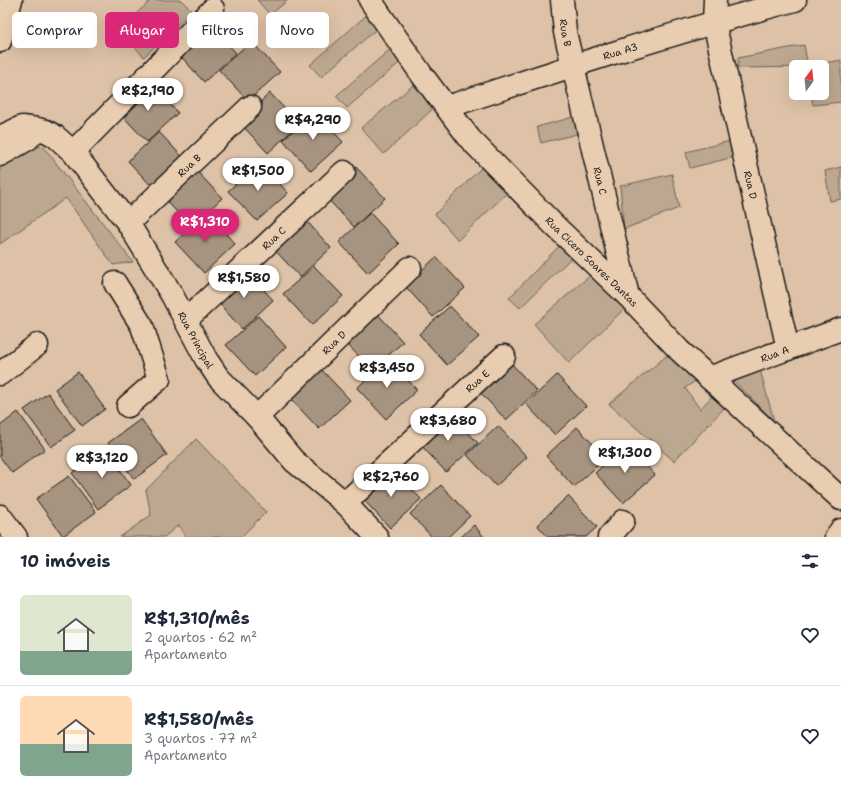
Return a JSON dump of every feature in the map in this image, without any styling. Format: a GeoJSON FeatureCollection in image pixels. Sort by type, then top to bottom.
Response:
{"type":"FeatureCollection","features":[{"type":"Feature","properties":{"kind":"street"},"geometry":{"type":"LineString","coordinates":[[1,30],[11,0]]}},
{"type":"Feature","properties":{"kind":"street","name":"Rua Cicero Soares Dantas"},"geometry":{"type":"LineString","coordinates":[[370,0],[422,75],[470,139],[507,178],[628,296],[680,351],[841,499]]}},
{"type":"Feature","properties":{"kind":"street","name":"Rua B"},"geometry":{"type":"LineString","coordinates":[[562,0],[565,32],[573,66]]}},
{"type":"Feature","properties":{"kind":"street"},"geometry":{"type":"LineString","coordinates":[[714,22],[715,0]]}},
{"type":"Feature","properties":{"kind":"street","name":"Rua A3"},"geometry":{"type":"LineString","coordinates":[[447,107],[714,22],[795,0]]}},
{"type":"Feature","properties":{"kind":"street"},"geometry":{"type":"LineString","coordinates":[[73,152],[213,9]]}},
{"type":"Feature","properties":{"kind":"street","name":"Rua D"},"geometry":{"type":"LineString","coordinates":[[714,22],[788,349]]}},
{"type":"Feature","properties":{"kind":"street","name":"Rua C"},"geometry":{"type":"LineString","coordinates":[[573,66],[628,296]]}},
{"type":"Feature","properties":{"kind":"street","name":"Rua B"},"geometry":{"type":"LineString","coordinates":[[128,223],[250,107]]}},
{"type":"Feature","properties":{"kind":"street","name":"Rua Principal"},"geometry":{"type":"LineString","coordinates":[[0,137],[22,127],[37,129],[46,131],[55,136],[73,152],[128,223],[172,295],[206,359],[218,376],[257,417],[294,461],[345,503],[377,537]]}},
{"type":"Feature","properties":{"kind":"street"},"geometry":{"type":"LineString","coordinates":[[0,155],[28,139],[37,129]]}},
{"type":"Feature","properties":{"kind":"street","name":"Rua C"},"geometry":{"type":"LineString","coordinates":[[186,320],[344,172]]}},
{"type":"Feature","properties":{"kind":"street","name":"Rua D"},"geometry":{"type":"LineString","coordinates":[[257,417],[410,268]]}},
{"type":"Feature","properties":{"kind":"street"},"geometry":{"type":"LineString","coordinates":[[115,283],[142,326],[159,379],[128,406]]}},
{"type":"Feature","properties":{"kind":"street","name":"Rua A"},"geometry":{"type":"LineString","coordinates":[[709,378],[841,330]]}},
{"type":"Feature","properties":{"kind":"street"},"geometry":{"type":"LineString","coordinates":[[0,374],[37,345]]}},
{"type":"Feature","properties":{"kind":"street","name":"Rua E"},"geometry":{"type":"LineString","coordinates":[[345,503],[504,356]]}},
{"type":"Feature","properties":{"kind":"street"},"geometry":{"type":"LineString","coordinates":[[0,516],[16,537]]}},
{"type":"Feature","properties":{"kind":"street"},"geometry":{"type":"LineString","coordinates":[[609,537],[623,521]]}},
{"type":"Feature","properties":{"kind":"street"},"geometry":{"type":"LineString","coordinates":[[836,537],[841,530]]}},
{"type":"Feature","properties":{"kind":"shaded area"},"geometry":{"type":"Polygon","coordinates":[[[151,0],[181,0],[192,11],[187,12],[187,16],[179,23],[179,12],[138,12],[151,0]]]}},
{"type":"Feature","properties":{"kind":"shaded area"},"geometry":{"type":"Polygon","coordinates":[[[257,0],[288,0],[274,12],[267,12],[257,0]]]}},
{"type":"Feature","properties":{"kind":"shaded area"},"geometry":{"type":"Polygon","coordinates":[[[369,13],[380,26],[321,77],[310,65],[369,13]]]}},
{"type":"Feature","properties":{"kind":"shaded area"},"geometry":{"type":"Polygon","coordinates":[[[804,45],[807,60],[789,60],[789,67],[738,68],[738,58],[804,45]]]}},
{"type":"Feature","properties":{"kind":"shaded area"},"geometry":{"type":"Polygon","coordinates":[[[394,46],[405,58],[347,108],[336,96],[394,46]]]}},
{"type":"Feature","properties":{"kind":"shaded area"},"geometry":{"type":"Polygon","coordinates":[[[136,48],[153,48],[144,57],[136,48]]]}},
{"type":"Feature","properties":{"kind":"shaded area"},"geometry":{"type":"Polygon","coordinates":[[[841,60],[841,102],[813,105],[812,100],[829,100],[829,62],[841,60]]]}},
{"type":"Feature","properties":{"kind":"shaded area"},"geometry":{"type":"Polygon","coordinates":[[[417,82],[435,107],[384,154],[361,128],[417,82]]]}},
{"type":"Feature","properties":{"kind":"shaded area"},"geometry":{"type":"Polygon","coordinates":[[[581,115],[585,132],[541,143],[537,127],[581,115]]]}},
{"type":"Feature","properties":{"kind":"shaded area"},"geometry":{"type":"Polygon","coordinates":[[[730,141],[734,157],[690,168],[686,152],[730,141]]]}},
{"type":"Feature","properties":{"kind":"shaded area"},"geometry":{"type":"Polygon","coordinates":[[[43,146],[133,262],[113,265],[66,198],[0,244],[0,165],[31,148],[43,146]]]}},
{"type":"Feature","properties":{"kind":"shaded area"},"geometry":{"type":"Polygon","coordinates":[[[485,164],[510,190],[458,240],[435,214],[485,164]]]}},
{"type":"Feature","properties":{"kind":"shaded area"},"geometry":{"type":"Polygon","coordinates":[[[841,167],[841,199],[830,201],[825,171],[841,167]]]}},
{"type":"Feature","properties":{"kind":"shaded area"},"geometry":{"type":"Polygon","coordinates":[[[672,174],[679,208],[624,229],[620,186],[672,174]]]}},
{"type":"Feature","properties":{"kind":"shaded area"},"geometry":{"type":"Polygon","coordinates":[[[561,244],[573,256],[520,308],[509,298],[561,244]]]}},
{"type":"Feature","properties":{"kind":"shaded area"},"geometry":{"type":"Polygon","coordinates":[[[594,272],[626,307],[569,363],[534,324],[594,272]]]}},
{"type":"Feature","properties":{"kind":"shaded area"},"geometry":{"type":"Polygon","coordinates":[[[671,352],[703,376],[685,388],[700,409],[715,393],[728,404],[674,461],[609,404],[671,352]]]}},
{"type":"Feature","properties":{"kind":"shaded area"},"geometry":{"type":"Polygon","coordinates":[[[759,366],[774,421],[730,377],[759,366]]]}},
{"type":"Feature","properties":{"kind":"shaded area"},"geometry":{"type":"Polygon","coordinates":[[[196,439],[266,512],[241,537],[186,537],[179,525],[164,537],[120,537],[151,515],[146,490],[196,439]]]}},
{"type":"Feature","properties":{"kind":"building"},"geometry":{"type":"Polygon","coordinates":[[[187,41],[187,48],[231,48],[236,53],[204,82],[176,51],[187,41]]]}},
{"type":"Feature","properties":{"kind":"building"},"geometry":{"type":"Polygon","coordinates":[[[243,48],[258,48],[280,72],[248,101],[219,70],[243,48]]]}},
{"type":"Feature","properties":{"kind":"building"},"geometry":{"type":"Polygon","coordinates":[[[150,82],[178,113],[147,142],[118,111],[150,82]]]}},
{"type":"Feature","properties":{"kind":"building"},"geometry":{"type":"Polygon","coordinates":[[[270,93],[299,124],[268,153],[239,122],[270,93]]]}},
{"type":"Feature","properties":{"kind":"building"},"geometry":{"type":"Polygon","coordinates":[[[314,111],[343,142],[311,171],[283,140],[314,111]]]}},
{"type":"Feature","properties":{"kind":"building"},"geometry":{"type":"Polygon","coordinates":[[[159,132],[188,163],[157,192],[128,161],[159,132]]]}},
{"type":"Feature","properties":{"kind":"building"},"geometry":{"type":"Polygon","coordinates":[[[260,162],[288,193],[257,221],[228,191],[260,162]]]}},
{"type":"Feature","properties":{"kind":"building"},"geometry":{"type":"Polygon","coordinates":[[[193,167],[222,198],[191,227],[162,196],[193,167]]]}},
{"type":"Feature","properties":{"kind":"building"},"geometry":{"type":"Polygon","coordinates":[[[356,167],[385,198],[354,227],[325,196],[356,167]]]}},
{"type":"Feature","properties":{"kind":"building"},"geometry":{"type":"Polygon","coordinates":[[[207,213],[235,244],[204,273],[175,242],[207,213]]]}},
{"type":"Feature","properties":{"kind":"building"},"geometry":{"type":"Polygon","coordinates":[[[370,213],[399,244],[368,273],[339,242],[370,213]]]}},
{"type":"Feature","properties":{"kind":"building"},"geometry":{"type":"Polygon","coordinates":[[[303,217],[331,248],[300,277],[271,246],[303,217]]]}},
{"type":"Feature","properties":{"kind":"building"},"geometry":{"type":"Polygon","coordinates":[[[436,257],[465,288],[433,317],[405,286],[436,257]]]}},
{"type":"Feature","properties":{"kind":"building"},"geometry":{"type":"Polygon","coordinates":[[[314,266],[343,296],[312,325],[283,294],[314,266]]]}},
{"type":"Feature","properties":{"kind":"building"},"geometry":{"type":"Polygon","coordinates":[[[245,269],[273,300],[242,329],[214,298],[245,269]]]}},
{"type":"Feature","properties":{"kind":"building"},"geometry":{"type":"Polygon","coordinates":[[[450,306],[479,337],[447,365],[419,334],[450,306]]]}},
{"type":"Feature","properties":{"kind":"building"},"geometry":{"type":"Polygon","coordinates":[[[375,311],[403,342],[372,370],[343,340],[375,311]]]}},
{"type":"Feature","properties":{"kind":"building"},"geometry":{"type":"Polygon","coordinates":[[[258,316],[286,347],[255,376],[226,345],[258,316]]]}},
{"type":"Feature","properties":{"kind":"building"},"geometry":{"type":"Polygon","coordinates":[[[388,359],[417,390],[386,419],[357,388],[388,359]]]}},
{"type":"Feature","properties":{"kind":"building"},"geometry":{"type":"Polygon","coordinates":[[[508,360],[537,391],[506,420],[477,389],[508,360]]]}},
{"type":"Feature","properties":{"kind":"building"},"geometry":{"type":"Polygon","coordinates":[[[321,369],[350,400],[319,429],[290,398],[321,369]]]}},
{"type":"Feature","properties":{"kind":"building"},"geometry":{"type":"Polygon","coordinates":[[[78,372],[105,409],[82,426],[55,389],[78,372]]]}},
{"type":"Feature","properties":{"kind":"building"},"geometry":{"type":"Polygon","coordinates":[[[557,375],[586,406],[555,435],[526,404],[557,375]]]}},
{"type":"Feature","properties":{"kind":"building"},"geometry":{"type":"Polygon","coordinates":[[[48,393],[75,430],[51,447],[24,410],[48,393]]]}},
{"type":"Feature","properties":{"kind":"building"},"geometry":{"type":"Polygon","coordinates":[[[18,412],[45,449],[12,473],[0,457],[0,426],[18,412]]]}},
{"type":"Feature","properties":{"kind":"building"},"geometry":{"type":"Polygon","coordinates":[[[449,412],[478,443],[446,472],[417,441],[449,412]]]}},
{"type":"Feature","properties":{"kind":"building"},"geometry":{"type":"Polygon","coordinates":[[[141,419],[167,455],[134,479],[108,443],[141,419]]]}},
{"type":"Feature","properties":{"kind":"building"},"geometry":{"type":"Polygon","coordinates":[[[498,426],[527,457],[496,486],[467,455],[498,426]]]}},
{"type":"Feature","properties":{"kind":"building"},"geometry":{"type":"Polygon","coordinates":[[[577,427],[606,458],[574,487],[546,456],[577,427]]]}},
{"type":"Feature","properties":{"kind":"building"},"geometry":{"type":"Polygon","coordinates":[[[626,444],[655,475],[623,503],[595,473],[626,444]]]}},
{"type":"Feature","properties":{"kind":"building"},"geometry":{"type":"Polygon","coordinates":[[[105,449],[131,485],[98,509],[72,473],[105,449]]]}},
{"type":"Feature","properties":{"kind":"building"},"geometry":{"type":"Polygon","coordinates":[[[392,468],[421,499],[390,528],[361,497],[392,468]]]}},
{"type":"Feature","properties":{"kind":"building"},"geometry":{"type":"Polygon","coordinates":[[[69,476],[96,512],[63,536],[36,499],[69,476]]]}},
{"type":"Feature","properties":{"kind":"building"},"geometry":{"type":"Polygon","coordinates":[[[441,485],[470,516],[448,537],[432,537],[410,514],[441,485]]]}},
{"type":"Feature","properties":{"kind":"building"},"geometry":{"type":"Polygon","coordinates":[[[568,496],[597,527],[586,537],[548,537],[537,525],[568,496]]]}},
{"type":"Feature","properties":{"kind":"building"},"geometry":{"type":"Polygon","coordinates":[[[474,525],[484,537],[461,537],[474,525]]]}}]}
